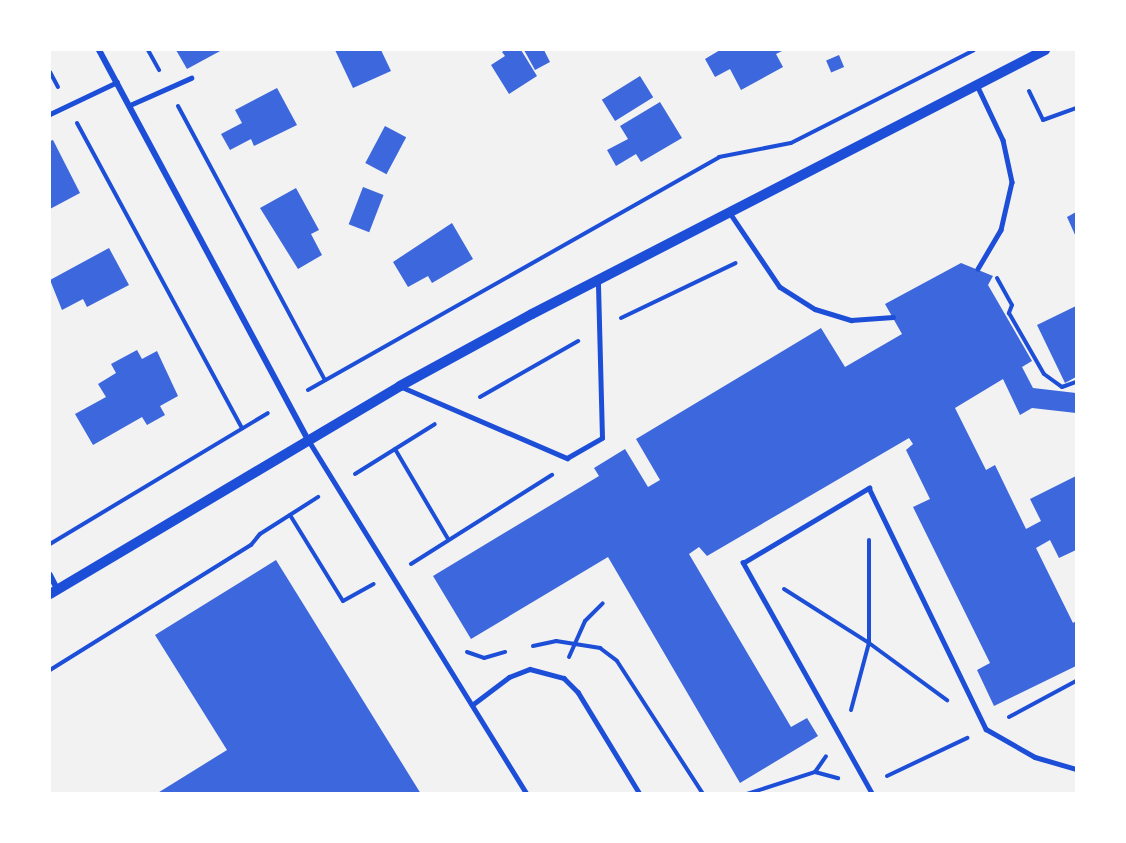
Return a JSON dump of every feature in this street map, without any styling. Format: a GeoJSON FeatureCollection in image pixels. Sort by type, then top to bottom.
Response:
{"type":"FeatureCollection","features":[{"type":"Feature","properties":{"kind":"street"},"geometry":{"type":"LineString","coordinates":[[99,50],[309,441]]}},
{"type":"Feature","properties":{"kind":"street"},"geometry":{"type":"LineString","coordinates":[[50,575],[53,591],[400,386],[598,278],[1045,50]]}},
{"type":"Feature","properties":{"kind":"lane"},"geometry":{"type":"LineString","coordinates":[[130,105],[191,78]]}},
{"type":"Feature","properties":{"kind":"lane"},"geometry":{"type":"LineString","coordinates":[[50,114],[117,82]]}},
{"type":"Feature","properties":{"kind":"lane"},"geometry":{"type":"LineString","coordinates":[[977,84],[1003,140],[1012,182],[1001,230],[978,269]]}},
{"type":"Feature","properties":{"kind":"lane"},"geometry":{"type":"LineString","coordinates":[[729,211],[780,288],[816,309],[851,320],[893,317]]}},
{"type":"Feature","properties":{"kind":"lane"},"geometry":{"type":"LineString","coordinates":[[400,386],[567,458],[602,438],[598,278]]}},
{"type":"Feature","properties":{"kind":"lane"},"geometry":{"type":"LineString","coordinates":[[309,441],[527,794]]}},
{"type":"Feature","properties":{"kind":"lane"},"geometry":{"type":"LineString","coordinates":[[872,794],[743,563],[869,488],[986,729],[1035,757],[1077,769]]}},
{"type":"Feature","properties":{"kind":"lane"},"geometry":{"type":"LineString","coordinates":[[472,705],[509,677],[530,669],[564,678],[578,692],[640,794]]}},
{"type":"Feature","properties":{"kind":"path"},"geometry":{"type":"LineString","coordinates":[[148,50],[326,380]]}},
{"type":"Feature","properties":{"kind":"path"},"geometry":{"type":"LineString","coordinates":[[50,544],[326,380],[719,157],[791,143],[974,50]]}},
{"type":"Feature","properties":{"kind":"path"},"geometry":{"type":"LineString","coordinates":[[50,72],[242,429]]}},
{"type":"Feature","properties":{"kind":"path"},"geometry":{"type":"LineString","coordinates":[[1029,91],[1043,120],[1077,108]]}},
{"type":"Feature","properties":{"kind":"path"},"geometry":{"type":"LineString","coordinates":[[999,268],[995,275],[1012,305],[1009,313],[1044,374],[1062,387],[1077,382]]}},
{"type":"Feature","properties":{"kind":"path"},"geometry":{"type":"LineString","coordinates":[[50,670],[251,546],[260,534],[438,422]]}},
{"type":"Feature","properties":{"kind":"path"},"geometry":{"type":"LineString","coordinates":[[395,449],[448,539]]}},
{"type":"Feature","properties":{"kind":"path"},"geometry":{"type":"LineString","coordinates":[[290,515],[343,601],[411,563],[556,473],[545,468]]}},
{"type":"Feature","properties":{"kind":"path"},"geometry":{"type":"LineString","coordinates":[[815,772],[840,735],[858,694],[868,643],[869,536]]}},
{"type":"Feature","properties":{"kind":"path"},"geometry":{"type":"LineString","coordinates":[[411,563],[417,573]]}},
{"type":"Feature","properties":{"kind":"path"},"geometry":{"type":"LineString","coordinates":[[781,587],[868,643],[950,702]]}},
{"type":"Feature","properties":{"kind":"path"},"geometry":{"type":"LineString","coordinates":[[564,678],[573,644],[585,621],[603,603]]}},
{"type":"Feature","properties":{"kind":"path"},"geometry":{"type":"LineString","coordinates":[[524,648],[556,640],[600,648],[617,661],[703,794]]}},
{"type":"Feature","properties":{"kind":"path"},"geometry":{"type":"LineString","coordinates":[[459,650],[484,658],[513,650]]}},
{"type":"Feature","properties":{"kind":"path"},"geometry":{"type":"LineString","coordinates":[[747,794],[815,772],[867,785],[986,729],[1077,681]]}},
{"type":"Feature","properties":{"kind":"building"},"geometry":{"type":"Polygon","coordinates":[[[176,50],[222,50],[187,69],[176,50]]]}},
{"type":"Feature","properties":{"kind":"building"},"geometry":{"type":"Polygon","coordinates":[[[335,50],[381,50],[391,71],[353,88],[335,50]]]}},
{"type":"Feature","properties":{"kind":"building"},"geometry":{"type":"Polygon","coordinates":[[[521,50],[537,76],[509,94],[491,65],[505,56],[502,52],[521,50]]]}},
{"type":"Feature","properties":{"kind":"building"},"geometry":{"type":"Polygon","coordinates":[[[524,50],[544,50],[550,62],[535,70],[524,50]]]}},
{"type":"Feature","properties":{"kind":"building"},"geometry":{"type":"Polygon","coordinates":[[[720,50],[784,50],[776,54],[783,67],[741,90],[730,69],[715,77],[705,59],[720,50]]]}},
{"type":"Feature","properties":{"kind":"building"},"geometry":{"type":"Polygon","coordinates":[[[839,55],[844,67],[831,72],[826,60],[839,55]]]}},
{"type":"Feature","properties":{"kind":"building"},"geometry":{"type":"Polygon","coordinates":[[[640,76],[653,97],[615,121],[602,100],[640,76]]]}},
{"type":"Feature","properties":{"kind":"building"},"geometry":{"type":"Polygon","coordinates":[[[277,88],[297,125],[254,146],[251,139],[230,150],[221,134],[242,123],[235,110],[277,88]]]}},
{"type":"Feature","properties":{"kind":"building"},"geometry":{"type":"Polygon","coordinates":[[[660,102],[682,138],[641,162],[636,154],[616,166],[607,150],[628,139],[620,126],[660,102]]]}},
{"type":"Feature","properties":{"kind":"building"},"geometry":{"type":"Polygon","coordinates":[[[385,126],[406,137],[386,174],[365,163],[385,126]]]}},
{"type":"Feature","properties":{"kind":"building"},"geometry":{"type":"Polygon","coordinates":[[[53,140],[80,193],[50,209],[50,141],[53,140]]]}},
{"type":"Feature","properties":{"kind":"building"},"geometry":{"type":"Polygon","coordinates":[[[363,187],[384,195],[369,232],[349,224],[363,187]]]}},
{"type":"Feature","properties":{"kind":"building"},"geometry":{"type":"Polygon","coordinates":[[[296,188],[319,230],[311,234],[322,255],[298,269],[260,208],[296,188]]]}},
{"type":"Feature","properties":{"kind":"building"},"geometry":{"type":"Polygon","coordinates":[[[1076,212],[1076,237],[1067,217],[1076,212]]]}},
{"type":"Feature","properties":{"kind":"building"},"geometry":{"type":"Polygon","coordinates":[[[452,223],[473,259],[432,283],[428,276],[408,287],[393,262],[452,223]]]}},
{"type":"Feature","properties":{"kind":"building"},"geometry":{"type":"Polygon","coordinates":[[[109,248],[129,285],[87,307],[83,299],[62,310],[50,280],[109,248]]]}},
{"type":"Feature","properties":{"kind":"building"},"geometry":{"type":"Polygon","coordinates":[[[961,263],[993,276],[988,285],[1032,361],[1022,367],[1033,388],[1076,393],[1076,413],[1032,408],[1020,415],[1003,379],[955,408],[986,470],[995,465],[1026,529],[1041,521],[1030,499],[1076,476],[1076,550],[1059,558],[1050,540],[1036,548],[1073,623],[1076,621],[1076,666],[994,706],[977,670],[990,663],[913,507],[930,499],[906,450],[913,444],[909,438],[707,556],[699,547],[689,554],[791,727],[807,718],[818,736],[740,783],[608,557],[471,639],[433,576],[599,476],[594,468],[625,449],[648,487],[660,480],[636,439],[821,328],[845,367],[902,334],[885,304],[961,263]]]}},
{"type":"Feature","properties":{"kind":"building"},"geometry":{"type":"Polygon","coordinates":[[[1076,306],[1076,377],[1065,383],[1037,325],[1076,306]]]}},
{"type":"Feature","properties":{"kind":"building"},"geometry":{"type":"Polygon","coordinates":[[[137,350],[142,359],[157,351],[178,396],[160,406],[165,415],[147,425],[142,417],[93,445],[75,414],[106,397],[98,384],[116,373],[111,364],[137,350]]]}},
{"type":"Feature","properties":{"kind":"building"},"geometry":{"type":"Polygon","coordinates":[[[276,560],[421,794],[156,794],[227,750],[155,635],[276,560]]]}}]}
